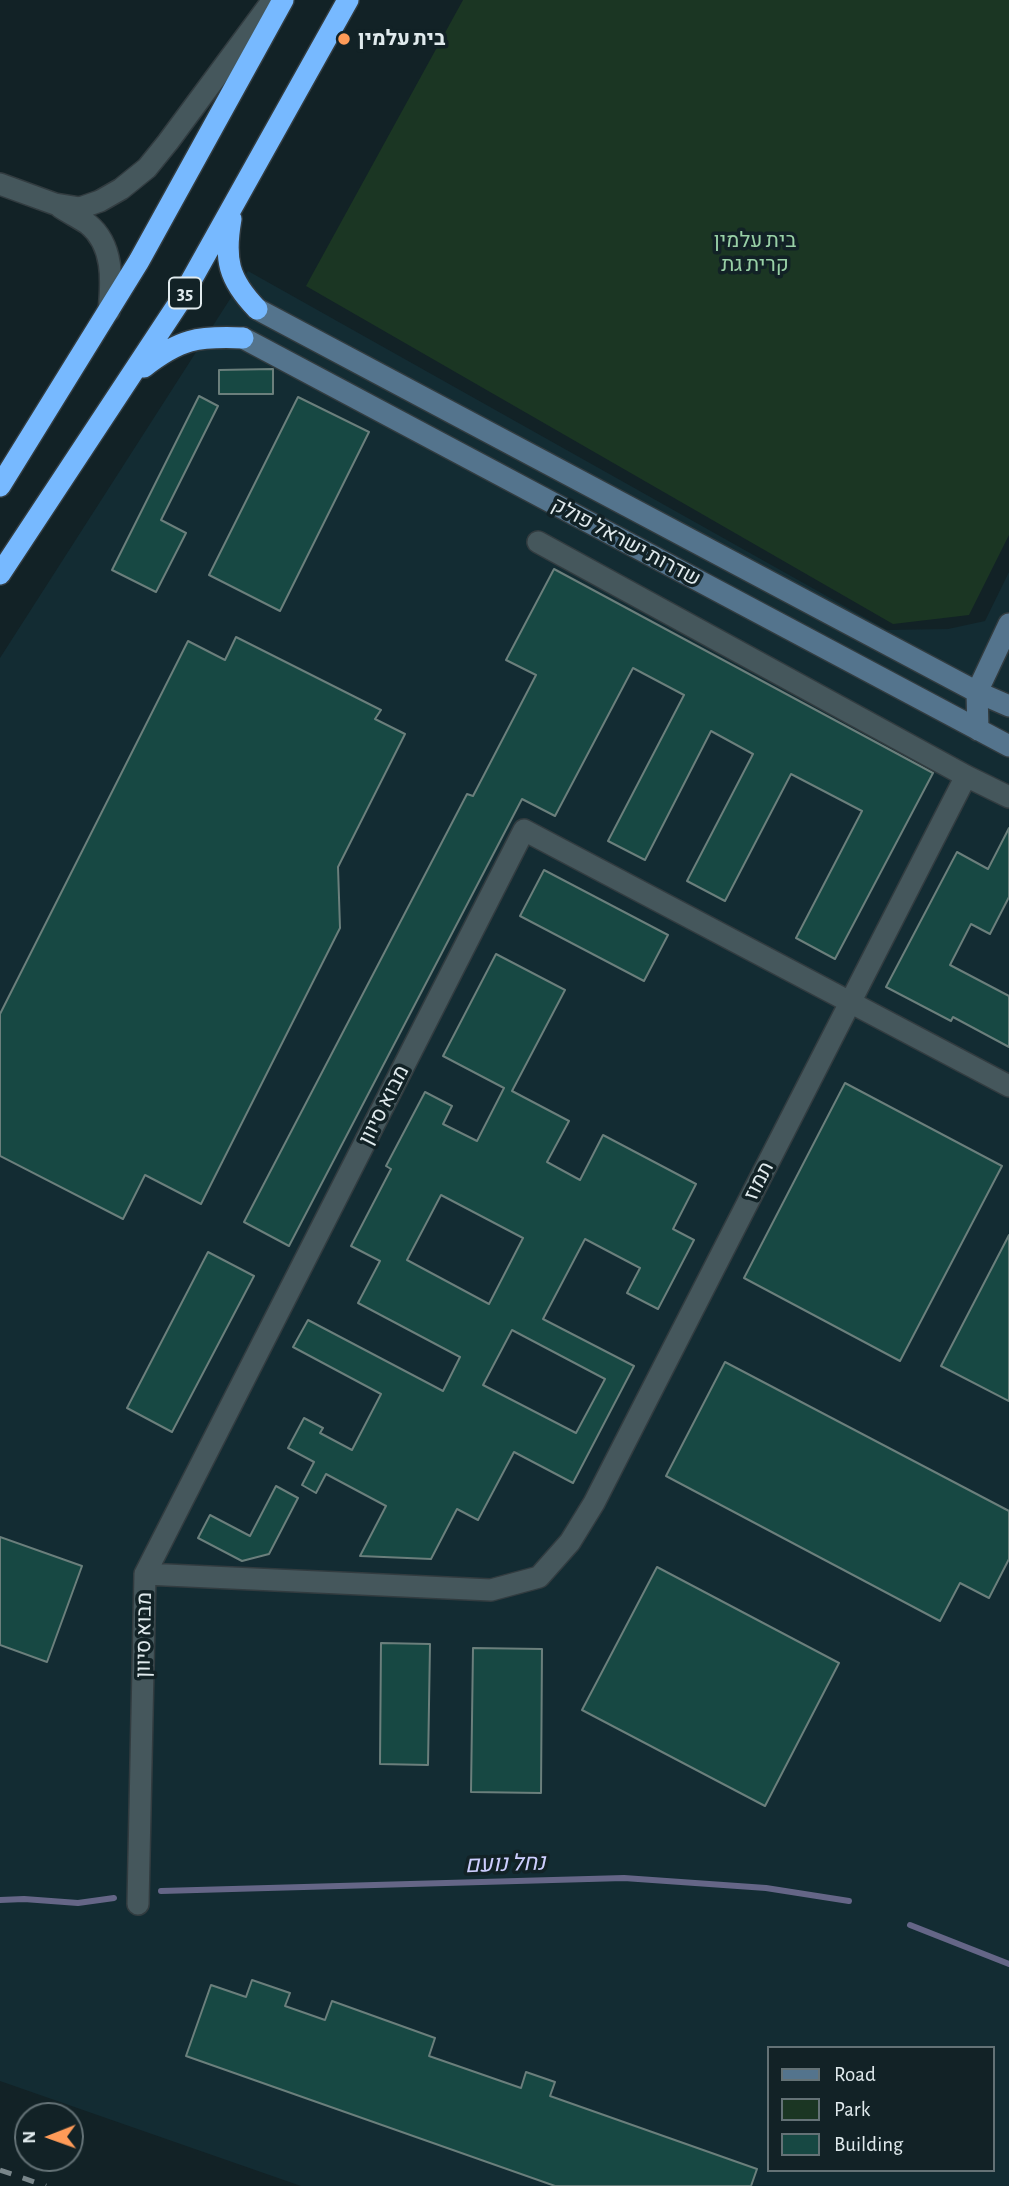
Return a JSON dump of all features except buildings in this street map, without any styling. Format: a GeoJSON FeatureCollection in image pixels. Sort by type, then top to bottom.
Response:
{"type":"FeatureCollection","features":[{"type":"Feature","properties":{"kind":"highway"},"geometry":{"type":"LineString","coordinates":[[0,486],[139,261],[283,0]]}},
{"type":"Feature","properties":{"kind":"highway","name":"35"},"geometry":{"type":"LineString","coordinates":[[0,573],[134,374],[196,274],[348,0]]}},
{"type":"Feature","properties":{"kind":"highway"},"geometry":{"type":"LineString","coordinates":[[233,204],[227,242],[228,262],[233,280],[257,309]]}},
{"type":"Feature","properties":{"kind":"highway"},"geometry":{"type":"LineString","coordinates":[[134,374],[174,345],[215,336],[243,338]]}},
{"type":"Feature","properties":{"kind":"street"},"geometry":{"type":"LineString","coordinates":[[0,184],[55,204],[80,208],[121,189],[147,168],[273,0]]}},
{"type":"Feature","properties":{"kind":"street"},"geometry":{"type":"LineString","coordinates":[[55,204],[89,225],[100,239],[111,271],[109,311]]}},
{"type":"Feature","properties":{"kind":"street","name":"שדרות ישראל פולק"},"geometry":{"type":"LineString","coordinates":[[257,309],[766,582],[1009,706]]}},
{"type":"Feature","properties":{"kind":"street","name":"שדרות ישראל פולק"},"geometry":{"type":"LineString","coordinates":[[243,338],[1009,746]]}},
{"type":"Feature","properties":{"kind":"street"},"geometry":{"type":"LineString","coordinates":[[538,542],[1009,797]]}},
{"type":"Feature","properties":{"kind":"street"},"geometry":{"type":"LineString","coordinates":[[978,730],[977,692],[1009,624]]}},
{"type":"Feature","properties":{"kind":"street"},"geometry":{"type":"LineString","coordinates":[[948,676],[967,678],[988,667]]}},
{"type":"Feature","properties":{"kind":"street"},"geometry":{"type":"LineString","coordinates":[[978,730],[1009,706]]}},
{"type":"Feature","properties":{"kind":"street","name":"תמוז"},"geometry":{"type":"LineString","coordinates":[[145,1574],[491,1590],[539,1577],[570,1542],[594,1503],[966,776]]}},
{"type":"Feature","properties":{"kind":"street","name":"מבוא סיוון"},"geometry":{"type":"LineString","coordinates":[[138,1904],[145,1574],[524,830],[1009,1086]]}},
{"type":"Feature","properties":{"kind":"shaded area"},"geometry":{"type":"Polygon","coordinates":[[[248,271],[887,630],[948,629],[985,621],[1009,572],[1009,2186],[301,2186],[84,2110],[84,2102],[60,2102],[0,2081],[0,658],[248,271]]]}},
{"type":"Feature","properties":{"kind":"green space","name":"בית עלמין קרית גת"},"geometry":{"type":"Polygon","coordinates":[[[463,0],[1009,0],[1009,535],[969,615],[893,624],[306,286],[463,0]]]}},
{"type":"Feature","properties":{"kind":"waterway","name":"נחל נועם"},"geometry":{"type":"LineString","coordinates":[[161,1891],[624,1878],[766,1888],[849,1901]]}},
{"type":"Feature","properties":{"kind":"waterway","name":"נחל נועם"},"geometry":{"type":"LineString","coordinates":[[0,1900],[78,1903],[114,1898]]}},
{"type":"Feature","properties":{"kind":"waterway","name":"נחל נועם"},"geometry":{"type":"LineString","coordinates":[[910,1925],[1009,1964]]}},
{"type":"Feature","properties":{"kind":"railway"},"geometry":{"type":"LineString","coordinates":[[0,2170],[46,2186]]}},
{"type":"Feature","properties":{"kind":"place","name":"בית עלמין"},"geometry":{"type":"Point","coordinates":[344,39]}}]}
